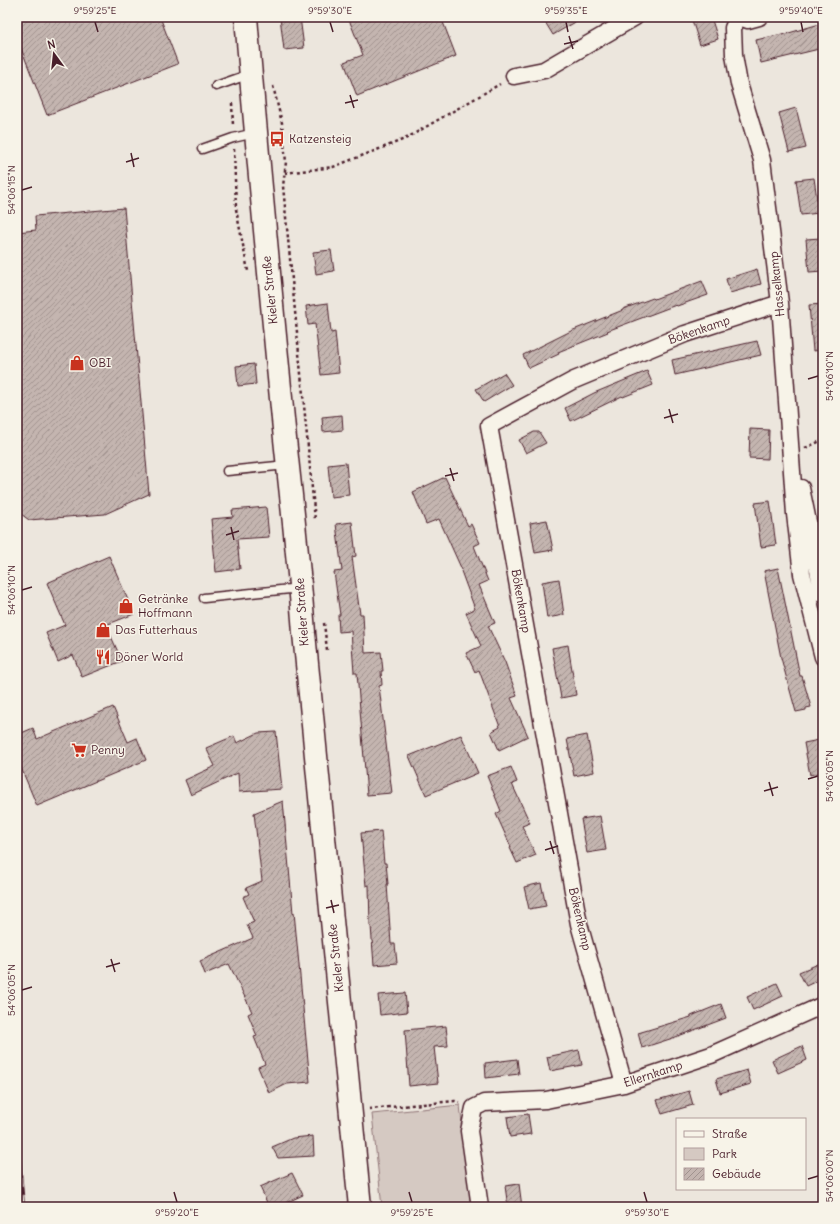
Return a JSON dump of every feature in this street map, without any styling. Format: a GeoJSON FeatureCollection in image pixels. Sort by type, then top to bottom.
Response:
{"type":"FeatureCollection","features":[{"type":"Feature","properties":{"kind":"main road","name":"Kieler Straße"},"geometry":{"type":"LineString","coordinates":[[246,17],[255,133],[301,588],[306,654],[360,1207]]}},
{"type":"Feature","properties":{"kind":"street"},"geometry":{"type":"LineString","coordinates":[[514,76],[544,70],[635,17]]}},
{"type":"Feature","properties":{"kind":"street"},"geometry":{"type":"LineString","coordinates":[[739,17],[748,20],[759,17]]}},
{"type":"Feature","properties":{"kind":"street","name":"Hasselkamp"},"geometry":{"type":"LineString","coordinates":[[739,17],[733,28],[734,55],[739,84],[762,160],[780,303],[794,514],[802,574],[823,657]]}},
{"type":"Feature","properties":{"kind":"street","name":"Bökenkamp"},"geometry":{"type":"LineString","coordinates":[[624,1084],[579,924],[489,426],[572,382],[685,334],[780,303]]}},
{"type":"Feature","properties":{"kind":"street","name":"Hasselkamp"},"geometry":{"type":"LineString","coordinates":[[790,454],[801,491],[823,594]]}},
{"type":"Feature","properties":{"kind":"street","name":"Ellernkamp"},"geometry":{"type":"LineString","coordinates":[[474,1108],[484,1103],[546,1100],[624,1084],[710,1055],[823,1005]]}},
{"type":"Feature","properties":{"kind":"street"},"geometry":{"type":"LineString","coordinates":[[474,1108],[469,1131],[480,1207]]}},
{"type":"Feature","properties":{"kind":"lane"},"geometry":{"type":"LineString","coordinates":[[216,86],[250,74]]}},
{"type":"Feature","properties":{"kind":"lane"},"geometry":{"type":"LineString","coordinates":[[202,149],[233,138],[255,133]]}},
{"type":"Feature","properties":{"kind":"lane"},"geometry":{"type":"LineString","coordinates":[[227,471],[288,465]]}},
{"type":"Feature","properties":{"kind":"lane"},"geometry":{"type":"LineString","coordinates":[[204,598],[301,588]]}},
{"type":"Feature","properties":{"kind":"path"},"geometry":{"type":"LineString","coordinates":[[284,173],[333,167],[405,139],[514,76]]}},
{"type":"Feature","properties":{"kind":"path"},"geometry":{"type":"LineString","coordinates":[[369,1109],[455,1101],[474,1108]]}},
{"type":"Feature","properties":{"kind":"green space"},"geometry":{"type":"Polygon","coordinates":[[[460,1105],[471,1207],[382,1207],[372,1114],[460,1105]]]}},
{"type":"Feature","properties":{"kind":"building"},"geometry":{"type":"Polygon","coordinates":[[[17,17],[160,17],[178,64],[47,115],[17,38],[17,17]]]}},
{"type":"Feature","properties":{"kind":"building"},"geometry":{"type":"Polygon","coordinates":[[[280,17],[300,17],[304,48],[284,50],[280,17]]]}},
{"type":"Feature","properties":{"kind":"building"},"geometry":{"type":"Polygon","coordinates":[[[348,17],[441,17],[456,56],[357,96],[344,62],[363,55],[348,17]]]}},
{"type":"Feature","properties":{"kind":"building"},"geometry":{"type":"Polygon","coordinates":[[[542,17],[584,17],[553,35],[542,17]]]}},
{"type":"Feature","properties":{"kind":"building"},"geometry":{"type":"Polygon","coordinates":[[[700,17],[711,17],[718,39],[700,45],[692,20],[700,17]]]}},
{"type":"Feature","properties":{"kind":"building"},"geometry":{"type":"Polygon","coordinates":[[[823,23],[823,48],[761,63],[756,40],[782,35],[823,23]]]}},
{"type":"Feature","properties":{"kind":"building"},"geometry":{"type":"Polygon","coordinates":[[[796,108],[806,148],[789,152],[779,113],[796,108]]]}},
{"type":"Feature","properties":{"kind":"building"},"geometry":{"type":"Polygon","coordinates":[[[814,178],[819,213],[801,215],[796,180],[814,178]]]}},
{"type":"Feature","properties":{"kind":"building","name":"OBI"},"geometry":{"type":"Polygon","coordinates":[[[124,208],[149,494],[105,514],[29,520],[17,511],[17,232],[36,230],[35,216],[124,208]]]}},
{"type":"Feature","properties":{"kind":"building"},"geometry":{"type":"Polygon","coordinates":[[[821,238],[823,271],[809,272],[806,239],[821,238]]]}},
{"type":"Feature","properties":{"kind":"building"},"geometry":{"type":"Polygon","coordinates":[[[331,250],[334,271],[316,274],[313,252],[331,250]]]}},
{"type":"Feature","properties":{"kind":"building"},"geometry":{"type":"Polygon","coordinates":[[[757,269],[761,284],[730,293],[726,279],[757,269]]]}},
{"type":"Feature","properties":{"kind":"building"},"geometry":{"type":"Polygon","coordinates":[[[702,281],[708,295],[677,306],[676,305],[607,331],[608,332],[558,352],[559,354],[529,368],[523,355],[571,331],[623,309],[702,281]]]}},
{"type":"Feature","properties":{"kind":"building"},"geometry":{"type":"Polygon","coordinates":[[[328,303],[331,333],[335,332],[339,373],[321,375],[315,324],[308,325],[306,306],[328,303]]]}},
{"type":"Feature","properties":{"kind":"building"},"geometry":{"type":"Polygon","coordinates":[[[823,304],[823,350],[813,351],[809,305],[823,304]]]}},
{"type":"Feature","properties":{"kind":"building"},"geometry":{"type":"Polygon","coordinates":[[[757,341],[761,355],[675,375],[672,360],[757,341]]]}},
{"type":"Feature","properties":{"kind":"building"},"geometry":{"type":"Polygon","coordinates":[[[254,364],[256,384],[238,386],[236,366],[254,364]]]}},
{"type":"Feature","properties":{"kind":"building"},"geometry":{"type":"Polygon","coordinates":[[[647,371],[653,385],[623,397],[622,396],[571,421],[565,408],[594,393],[647,371]]]}},
{"type":"Feature","properties":{"kind":"building"},"geometry":{"type":"Polygon","coordinates":[[[504,373],[512,385],[484,402],[476,389],[504,373]]]}},
{"type":"Feature","properties":{"kind":"building"},"geometry":{"type":"Polygon","coordinates":[[[342,415],[343,430],[323,432],[322,417],[342,415]]]}},
{"type":"Feature","properties":{"kind":"building"},"geometry":{"type":"Polygon","coordinates":[[[750,429],[769,430],[768,459],[749,458],[750,429]]]}},
{"type":"Feature","properties":{"kind":"building"},"geometry":{"type":"Polygon","coordinates":[[[534,432],[539,432],[546,443],[526,453],[519,440],[534,432]]]}},
{"type":"Feature","properties":{"kind":"building"},"geometry":{"type":"Polygon","coordinates":[[[346,463],[349,495],[331,497],[328,465],[346,463]]]}},
{"type":"Feature","properties":{"kind":"building"},"geometry":{"type":"Polygon","coordinates":[[[445,477],[468,526],[471,524],[480,543],[474,546],[488,581],[479,585],[495,623],[488,626],[505,662],[517,696],[511,698],[528,736],[499,750],[491,732],[500,727],[479,670],[475,672],[466,653],[481,646],[466,613],[475,609],[461,571],[462,570],[439,519],[426,524],[413,492],[445,477]]]}},
{"type":"Feature","properties":{"kind":"building"},"geometry":{"type":"Polygon","coordinates":[[[770,501],[776,545],[761,547],[755,503],[770,501]]]}},
{"type":"Feature","properties":{"kind":"building"},"geometry":{"type":"Polygon","coordinates":[[[266,507],[269,537],[237,539],[240,569],[216,572],[211,519],[233,517],[232,510],[266,507]]]}},
{"type":"Feature","properties":{"kind":"building"},"geometry":{"type":"Polygon","coordinates":[[[547,520],[553,550],[535,553],[530,523],[547,520]]]}},
{"type":"Feature","properties":{"kind":"building"},"geometry":{"type":"Polygon","coordinates":[[[352,522],[356,556],[352,557],[360,614],[363,614],[365,653],[381,652],[383,671],[381,671],[382,685],[379,686],[392,793],[367,795],[357,673],[354,673],[351,631],[339,632],[338,615],[340,615],[334,572],[342,571],[336,524],[352,522]]]}},
{"type":"Feature","properties":{"kind":"building"},"geometry":{"type":"Polygon","coordinates":[[[109,556],[134,614],[106,625],[122,661],[82,677],[73,655],[58,662],[46,633],[65,625],[47,583],[109,556]]]}},
{"type":"Feature","properties":{"kind":"building"},"geometry":{"type":"Polygon","coordinates":[[[778,568],[800,676],[802,676],[811,707],[806,708],[806,710],[796,712],[781,658],[764,571],[778,568]]]}},
{"type":"Feature","properties":{"kind":"building"},"geometry":{"type":"Polygon","coordinates":[[[559,579],[564,615],[547,618],[542,582],[559,579]]]}},
{"type":"Feature","properties":{"kind":"building"},"geometry":{"type":"Polygon","coordinates":[[[568,645],[576,695],[561,698],[552,648],[568,645]]]}},
{"type":"Feature","properties":{"kind":"building","name":"Penny"},"geometry":{"type":"Polygon","coordinates":[[[113,707],[128,742],[137,738],[146,760],[37,806],[17,758],[17,735],[33,728],[37,739],[113,707]]]}},
{"type":"Feature","properties":{"kind":"building"},"geometry":{"type":"Polygon","coordinates":[[[276,732],[282,789],[239,792],[238,773],[191,795],[185,780],[215,766],[206,748],[234,736],[237,743],[258,733],[276,732]]]}},
{"type":"Feature","properties":{"kind":"building"},"geometry":{"type":"Polygon","coordinates":[[[461,735],[478,773],[426,795],[409,756],[461,735]]]}},
{"type":"Feature","properties":{"kind":"building"},"geometry":{"type":"Polygon","coordinates":[[[587,735],[594,772],[574,776],[567,739],[587,735]]]}},
{"type":"Feature","properties":{"kind":"building"},"geometry":{"type":"Polygon","coordinates":[[[819,740],[823,761],[823,772],[810,775],[804,743],[819,740]]]}},
{"type":"Feature","properties":{"kind":"building"},"geometry":{"type":"Polygon","coordinates":[[[511,767],[517,782],[512,784],[530,823],[522,826],[536,855],[517,863],[496,814],[501,811],[487,776],[511,767]]]}},
{"type":"Feature","properties":{"kind":"building"},"geometry":{"type":"Polygon","coordinates":[[[283,801],[310,1082],[287,1084],[269,1093],[258,1067],[265,1064],[254,1037],[257,1036],[248,1014],[252,1012],[229,964],[205,974],[200,961],[253,938],[247,925],[254,922],[243,897],[249,894],[246,888],[262,881],[254,813],[283,801]]]}},
{"type":"Feature","properties":{"kind":"building"},"geometry":{"type":"Polygon","coordinates":[[[600,816],[606,850],[587,853],[581,819],[600,816]]]}},
{"type":"Feature","properties":{"kind":"building"},"geometry":{"type":"Polygon","coordinates":[[[381,831],[384,863],[386,863],[388,884],[391,944],[395,944],[397,963],[374,965],[370,926],[369,885],[366,886],[361,833],[381,831]]]}},
{"type":"Feature","properties":{"kind":"building"},"geometry":{"type":"Polygon","coordinates":[[[541,883],[546,906],[529,909],[524,887],[541,883]]]}},
{"type":"Feature","properties":{"kind":"building"},"geometry":{"type":"Polygon","coordinates":[[[823,962],[823,978],[806,986],[799,972],[823,962]]]}},
{"type":"Feature","properties":{"kind":"building"},"geometry":{"type":"Polygon","coordinates":[[[777,983],[783,996],[753,1010],[747,997],[777,983]]]}},
{"type":"Feature","properties":{"kind":"building"},"geometry":{"type":"Polygon","coordinates":[[[405,993],[407,1012],[380,1015],[378,995],[405,993]]]}},
{"type":"Feature","properties":{"kind":"building"},"geometry":{"type":"Polygon","coordinates":[[[721,1004],[726,1018],[642,1048],[638,1033],[691,1017],[721,1004]]]}},
{"type":"Feature","properties":{"kind":"building"},"geometry":{"type":"Polygon","coordinates":[[[446,1026],[448,1046],[434,1047],[438,1083],[409,1086],[405,1030],[446,1026]]]}},
{"type":"Feature","properties":{"kind":"building"},"geometry":{"type":"Polygon","coordinates":[[[802,1046],[807,1060],[778,1073],[772,1060],[802,1046]]]}},
{"type":"Feature","properties":{"kind":"building"},"geometry":{"type":"Polygon","coordinates":[[[579,1050],[582,1065],[550,1071],[547,1057],[579,1050]]]}},
{"type":"Feature","properties":{"kind":"building"},"geometry":{"type":"Polygon","coordinates":[[[517,1059],[519,1074],[486,1078],[485,1063],[517,1059]]]}},
{"type":"Feature","properties":{"kind":"building"},"geometry":{"type":"Polygon","coordinates":[[[747,1070],[751,1084],[720,1093],[716,1079],[747,1070]]]}},
{"type":"Feature","properties":{"kind":"building"},"geometry":{"type":"Polygon","coordinates":[[[689,1091],[693,1105],[662,1114],[657,1100],[689,1091]]]}},
{"type":"Feature","properties":{"kind":"building"},"geometry":{"type":"Polygon","coordinates":[[[528,1114],[531,1134],[510,1137],[507,1117],[528,1114]]]}},
{"type":"Feature","properties":{"kind":"building"},"geometry":{"type":"Polygon","coordinates":[[[313,1136],[314,1156],[278,1158],[272,1147],[293,1138],[313,1136]]]}},
{"type":"Feature","properties":{"kind":"building"},"geometry":{"type":"Polygon","coordinates":[[[292,1173],[303,1195],[277,1207],[269,1207],[260,1187],[292,1173]]]}},
{"type":"Feature","properties":{"kind":"building"},"geometry":{"type":"Polygon","coordinates":[[[519,1184],[522,1207],[508,1207],[505,1186],[519,1184]]]}},
{"type":"Feature","properties":{"kind":"railway"},"geometry":{"type":"LineString","coordinates":[[17,1141],[23,1207]]}},
{"type":"Feature","properties":{"kind":"place","name":"Katzensteig"},"geometry":{"type":"Point","coordinates":[277,139]}},
{"type":"Feature","properties":{"kind":"place","name":"OBI"},"geometry":{"type":"Point","coordinates":[77,363]}},
{"type":"Feature","properties":{"kind":"place","name":"Getränke Hoffmann"},"geometry":{"type":"Point","coordinates":[126,606]}},
{"type":"Feature","properties":{"kind":"place","name":"Das Futterhaus"},"geometry":{"type":"Point","coordinates":[103,630]}},
{"type":"Feature","properties":{"kind":"place","name":"Döner World"},"geometry":{"type":"Point","coordinates":[103,657]}},
{"type":"Feature","properties":{"kind":"place","name":"Penny"},"geometry":{"type":"Point","coordinates":[79,750]}}]}
